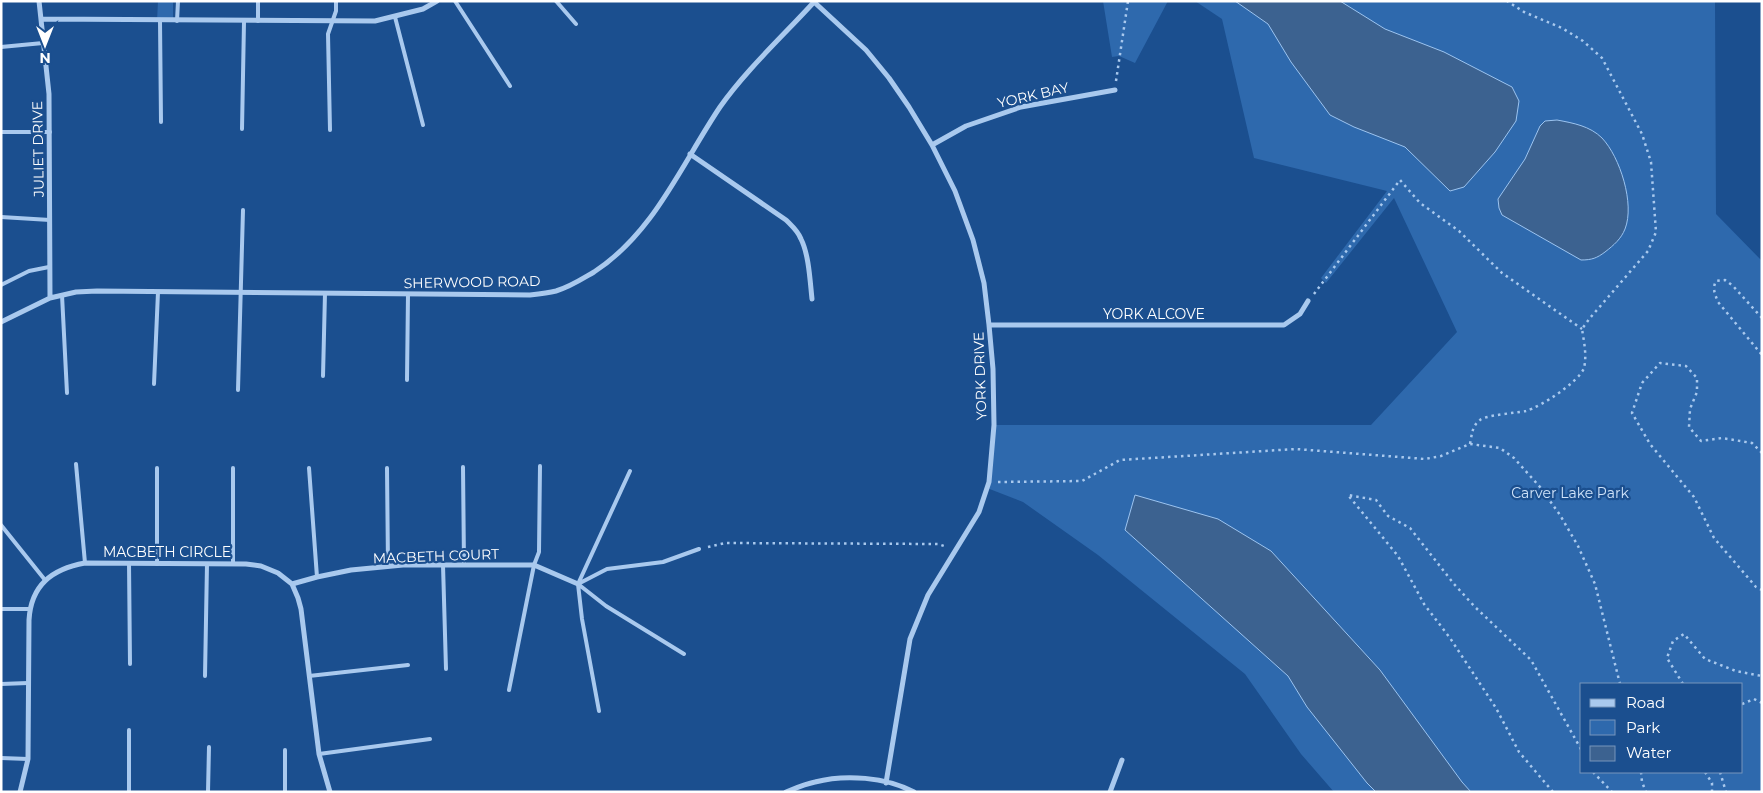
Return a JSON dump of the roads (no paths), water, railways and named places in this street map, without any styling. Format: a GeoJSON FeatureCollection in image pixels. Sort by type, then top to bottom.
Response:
{"type":"FeatureCollection","features":[{"type":"Feature","properties":{"kind":"street","name":"JULIET DRIVE"},"geometry":{"type":"LineString","coordinates":[[39,1],[49,94],[50,298]]}},
{"type":"Feature","properties":{"kind":"street"},"geometry":{"type":"LineString","coordinates":[[41,19],[244,22],[375,21],[423,8],[436,1]]}},
{"type":"Feature","properties":{"kind":"street","name":"YORK DRIVE"},"geometry":{"type":"LineString","coordinates":[[814,2],[866,50],[889,78],[932,145],[955,191],[973,240],[984,283],[989,325],[994,425],[989,482],[979,512],[928,595],[910,639],[886,782]]}},
{"type":"Feature","properties":{"kind":"street","name":"SHERWOOD ROAD"},"geometry":{"type":"LineString","coordinates":[[1,322],[50,298],[97,291],[530,296],[558,290],[580,280],[610,260],[645,226],[721,106],[743,79],[814,2]]}},
{"type":"Feature","properties":{"kind":"street","name":"YORK BAY"},"geometry":{"type":"LineString","coordinates":[[932,145],[966,126],[1020,107],[1116,90]]}},
{"type":"Feature","properties":{"kind":"street"},"geometry":{"type":"LineString","coordinates":[[690,154],[786,220],[796,230],[802,240],[812,299]]}},
{"type":"Feature","properties":{"kind":"street","name":"YORK ALCOVE"},"geometry":{"type":"LineString","coordinates":[[989,325],[1284,326],[1300,314],[1308,301]]}},
{"type":"Feature","properties":{"kind":"street","name":"MACBETH CIRCLE"},"geometry":{"type":"LineString","coordinates":[[20,792],[28,759],[29,609],[33,595],[45,580],[67,566],[85,563],[233,564],[262,566],[278,572],[292,584]]}},
{"type":"Feature","properties":{"kind":"street","name":"MACBETH COURT"},"geometry":{"type":"LineString","coordinates":[[292,584],[316,577],[388,566],[534,565],[578,584]]}},
{"type":"Feature","properties":{"kind":"street"},"geometry":{"type":"LineString","coordinates":[[292,584],[301,609],[318,754],[330,792]]}},
{"type":"Feature","properties":{"kind":"street"},"geometry":{"type":"LineString","coordinates":[[1110,792],[1122,760]]}},
{"type":"Feature","properties":{"kind":"street"},"geometry":{"type":"LineString","coordinates":[[786,792],[816,782],[840,778],[886,782],[914,792]]}},
{"type":"Feature","properties":{"kind":"lane"},"geometry":{"type":"LineString","coordinates":[[177,21],[178,1]]}},
{"type":"Feature","properties":{"kind":"lane"},"geometry":{"type":"LineString","coordinates":[[258,1],[258,22]]}},
{"type":"Feature","properties":{"kind":"lane"},"geometry":{"type":"LineString","coordinates":[[330,130],[328,34],[336,11],[336,1]]}},
{"type":"Feature","properties":{"kind":"lane"},"geometry":{"type":"LineString","coordinates":[[455,1],[510,86]]}},
{"type":"Feature","properties":{"kind":"lane"},"geometry":{"type":"LineString","coordinates":[[556,1],[576,24]]}},
{"type":"Feature","properties":{"kind":"lane"},"geometry":{"type":"LineString","coordinates":[[395,17],[423,125]]}},
{"type":"Feature","properties":{"kind":"lane"},"geometry":{"type":"LineString","coordinates":[[160,21],[162,122]]}},
{"type":"Feature","properties":{"kind":"lane"},"geometry":{"type":"LineString","coordinates":[[242,129],[244,22]]}},
{"type":"Feature","properties":{"kind":"lane"},"geometry":{"type":"LineString","coordinates":[[1,47],[43,43]]}},
{"type":"Feature","properties":{"kind":"lane"},"geometry":{"type":"LineString","coordinates":[[1,132],[50,132]]}},
{"type":"Feature","properties":{"kind":"lane"},"geometry":{"type":"LineString","coordinates":[[238,390],[243,210]]}},
{"type":"Feature","properties":{"kind":"lane"},"geometry":{"type":"LineString","coordinates":[[1,217],[50,220]]}},
{"type":"Feature","properties":{"kind":"lane"},"geometry":{"type":"LineString","coordinates":[[1,285],[29,271],[49,267]]}},
{"type":"Feature","properties":{"kind":"lane"},"geometry":{"type":"LineString","coordinates":[[154,384],[158,292]]}},
{"type":"Feature","properties":{"kind":"lane"},"geometry":{"type":"LineString","coordinates":[[323,376],[325,294]]}},
{"type":"Feature","properties":{"kind":"lane"},"geometry":{"type":"LineString","coordinates":[[407,380],[408,294]]}},
{"type":"Feature","properties":{"kind":"lane"},"geometry":{"type":"LineString","coordinates":[[62,295],[67,393]]}},
{"type":"Feature","properties":{"kind":"lane"},"geometry":{"type":"LineString","coordinates":[[76,464],[85,563]]}},
{"type":"Feature","properties":{"kind":"lane"},"geometry":{"type":"LineString","coordinates":[[509,690],[534,565],[539,552],[540,466]]}},
{"type":"Feature","properties":{"kind":"lane"},"geometry":{"type":"LineString","coordinates":[[463,467],[464,565]]}},
{"type":"Feature","properties":{"kind":"lane"},"geometry":{"type":"LineString","coordinates":[[157,468],[157,564]]}},
{"type":"Feature","properties":{"kind":"lane"},"geometry":{"type":"LineString","coordinates":[[233,468],[233,564]]}},
{"type":"Feature","properties":{"kind":"lane"},"geometry":{"type":"LineString","coordinates":[[309,468],[316,577]]}},
{"type":"Feature","properties":{"kind":"lane"},"geometry":{"type":"LineString","coordinates":[[387,468],[388,566]]}},
{"type":"Feature","properties":{"kind":"lane"},"geometry":{"type":"LineString","coordinates":[[600,711],[582,619],[578,584],[630,471]]}},
{"type":"Feature","properties":{"kind":"lane"},"geometry":{"type":"LineString","coordinates":[[1,525],[45,580]]}},
{"type":"Feature","properties":{"kind":"lane"},"geometry":{"type":"LineString","coordinates":[[578,584],[607,569],[663,562],[699,549]]}},
{"type":"Feature","properties":{"kind":"lane"},"geometry":{"type":"LineString","coordinates":[[129,563],[130,664]]}},
{"type":"Feature","properties":{"kind":"lane"},"geometry":{"type":"LineString","coordinates":[[205,676],[207,564]]}},
{"type":"Feature","properties":{"kind":"lane"},"geometry":{"type":"LineString","coordinates":[[443,565],[446,669]]}},
{"type":"Feature","properties":{"kind":"lane"},"geometry":{"type":"LineString","coordinates":[[578,584],[606,606],[684,654]]}},
{"type":"Feature","properties":{"kind":"lane"},"geometry":{"type":"LineString","coordinates":[[1,609],[29,609]]}},
{"type":"Feature","properties":{"kind":"lane"},"geometry":{"type":"LineString","coordinates":[[309,676],[408,665]]}},
{"type":"Feature","properties":{"kind":"lane"},"geometry":{"type":"LineString","coordinates":[[1,684],[28,684]]}},
{"type":"Feature","properties":{"kind":"lane"},"geometry":{"type":"LineString","coordinates":[[129,730],[130,792]]}},
{"type":"Feature","properties":{"kind":"lane"},"geometry":{"type":"LineString","coordinates":[[318,754],[430,739]]}},
{"type":"Feature","properties":{"kind":"lane"},"geometry":{"type":"LineString","coordinates":[[208,792],[209,747]]}},
{"type":"Feature","properties":{"kind":"lane"},"geometry":{"type":"LineString","coordinates":[[285,750],[285,792]]}},
{"type":"Feature","properties":{"kind":"lane"},"geometry":{"type":"LineString","coordinates":[[1,758],[28,759]]}},
{"type":"Feature","properties":{"kind":"water"},"geometry":{"type":"Polygon","coordinates":[[[1235,1],[1340,1],[1385,29],[1444,52],[1512,87],[1519,101],[1516,121],[1495,152],[1464,187],[1450,191],[1405,147],[1354,127],[1330,115],[1291,62],[1268,24],[1235,1]]]}},
{"type":"Feature","properties":{"kind":"water"},"geometry":{"type":"Polygon","coordinates":[[[1557,120],[1587,128],[1602,138],[1615,157],[1624,181],[1628,207],[1628,219],[1625,229],[1611,247],[1599,256],[1591,259],[1581,260],[1502,215],[1499,208],[1498,199],[1525,159],[1540,126],[1545,121],[1557,120]]]}},
{"type":"Feature","properties":{"kind":"water"},"geometry":{"type":"Polygon","coordinates":[[[1135,495],[1218,519],[1271,551],[1380,670],[1471,792],[1376,792],[1307,707],[1288,676],[1125,530],[1135,495]]]}},
{"type":"Feature","properties":{"kind":"park label","name":"Carver Lake Park"},"geometry":{"type":"Point","coordinates":[1570,493]}}]}
